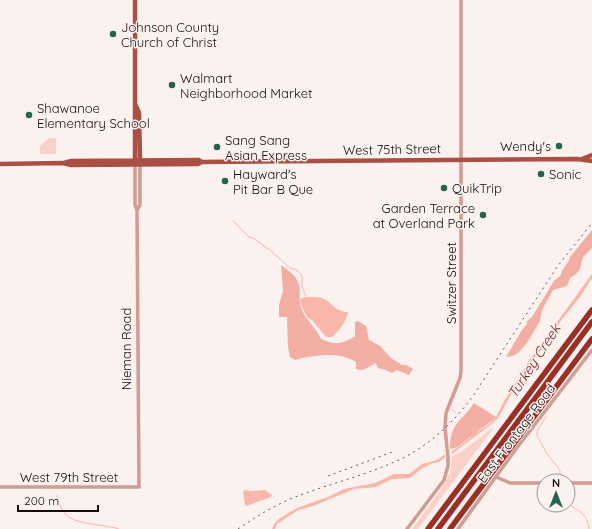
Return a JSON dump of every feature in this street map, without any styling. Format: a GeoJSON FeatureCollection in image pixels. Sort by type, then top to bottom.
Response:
{"type":"FeatureCollection","features":[{"type":"Feature","properties":{"kind":"highway"},"geometry":{"type":"LineString","coordinates":[[428,529],[592,310]]}},
{"type":"Feature","properties":{"kind":"highway"},"geometry":{"type":"LineString","coordinates":[[438,529],[592,322]]}},
{"type":"Feature","properties":{"kind":"highway"},"geometry":{"type":"LineString","coordinates":[[450,529],[592,339]]}},
{"type":"Feature","properties":{"kind":"main road","name":"Nieman Road"},"geometry":{"type":"LineString","coordinates":[[135,0],[136,105],[134,113],[137,162]]}},
{"type":"Feature","properties":{"kind":"main road","name":"West 75th Street"},"geometry":{"type":"LineString","coordinates":[[582,159],[592,155]]}},
{"type":"Feature","properties":{"kind":"main road","name":"West 75th Street"},"geometry":{"type":"LineString","coordinates":[[0,164],[63,163],[71,161],[198,164],[202,162],[582,159],[592,161]]}},
{"type":"Feature","properties":{"kind":"street","name":"Switzer Street"},"geometry":{"type":"LineString","coordinates":[[407,529],[441,486],[444,480],[448,466],[445,418],[462,371],[460,160],[461,0]]}},
{"type":"Feature","properties":{"kind":"street","name":"Nieman Road"},"geometry":{"type":"LineString","coordinates":[[137,162],[140,205],[137,212],[139,486]]}},
{"type":"Feature","properties":{"kind":"street","name":"East Frontage Road"},"geometry":{"type":"LineString","coordinates":[[458,529],[592,350]]}},
{"type":"Feature","properties":{"kind":"street"},"geometry":{"type":"LineString","coordinates":[[496,477],[510,483],[536,483]]}},
{"type":"Feature","properties":{"kind":"street"},"geometry":{"type":"LineString","coordinates":[[576,483],[592,483]]}},
{"type":"Feature","properties":{"kind":"street","name":"West 79th Street"},"geometry":{"type":"LineString","coordinates":[[0,487],[139,486]]}},
{"type":"Feature","properties":{"kind":"shaded area"},"geometry":{"type":"Polygon","coordinates":[[[49,138],[56,138],[56,153],[40,154],[40,146],[49,138]]]}},
{"type":"Feature","properties":{"kind":"shaded area"},"geometry":{"type":"Polygon","coordinates":[[[592,230],[592,248],[583,257],[580,269],[570,278],[567,286],[553,290],[542,310],[540,321],[527,343],[518,353],[513,356],[506,357],[527,324],[527,321],[532,317],[554,281],[561,275],[570,257],[592,230]]]}},
{"type":"Feature","properties":{"kind":"shaded area"},"geometry":{"type":"Polygon","coordinates":[[[281,265],[292,274],[298,282],[300,288],[300,304],[307,319],[321,339],[335,343],[346,341],[355,336],[355,322],[358,321],[366,326],[369,340],[380,346],[391,358],[402,365],[406,365],[413,369],[409,375],[397,370],[392,373],[378,368],[375,363],[366,369],[359,370],[356,369],[356,362],[342,356],[326,355],[295,360],[290,357],[288,347],[287,317],[279,317],[279,305],[283,291],[281,265]]]}},
{"type":"Feature","properties":{"kind":"shaded area"},"geometry":{"type":"Polygon","coordinates":[[[592,274],[592,279],[560,322],[554,335],[530,363],[522,377],[522,380],[517,384],[498,418],[452,454],[452,451],[464,443],[476,431],[488,425],[496,417],[530,359],[551,334],[557,322],[592,274]]]}},
{"type":"Feature","properties":{"kind":"shaded area"},"geometry":{"type":"Polygon","coordinates":[[[306,297],[324,299],[338,310],[348,312],[342,326],[332,337],[326,337],[312,320],[307,317],[301,305],[300,299],[306,297]]]}},
{"type":"Feature","properties":{"kind":"shaded area"},"geometry":{"type":"Polygon","coordinates":[[[474,403],[496,417],[458,447],[450,449],[450,440],[454,428],[474,403]]]}},
{"type":"Feature","properties":{"kind":"shaded area"},"geometry":{"type":"Polygon","coordinates":[[[495,426],[418,529],[412,529],[438,494],[450,473],[452,456],[461,452],[495,426]]]}},
{"type":"Feature","properties":{"kind":"shaded area"},"geometry":{"type":"Polygon","coordinates":[[[445,454],[445,457],[439,462],[433,463],[421,469],[410,478],[392,479],[376,487],[354,489],[313,506],[298,510],[277,524],[275,529],[272,529],[274,524],[280,518],[297,508],[328,497],[344,489],[375,483],[394,474],[409,474],[422,464],[437,460],[445,454]]]}},
{"type":"Feature","properties":{"kind":"shaded area"},"geometry":{"type":"Polygon","coordinates":[[[245,490],[265,490],[272,495],[271,497],[246,506],[243,492],[245,490]]]}},
{"type":"Feature","properties":{"kind":"waterway"},"geometry":{"type":"LineString","coordinates":[[233,221],[249,237],[255,239],[270,250],[290,268],[297,270],[302,276],[302,286],[306,297]]}},
{"type":"Feature","properties":{"kind":"waterway","name":"Turkey Creek"},"geometry":{"type":"LineString","coordinates":[[521,380],[527,384]]}},
{"type":"Feature","properties":{"kind":"waterway"},"geometry":{"type":"LineString","coordinates":[[451,409],[456,413]]}},
{"type":"Feature","properties":{"kind":"waterway"},"geometry":{"type":"LineString","coordinates":[[546,416],[537,431],[537,436],[547,454],[560,470],[560,473]]}},
{"type":"Feature","properties":{"kind":"waterway"},"geometry":{"type":"LineString","coordinates":[[461,418],[475,431]]}},
{"type":"Feature","properties":{"kind":"waterway"},"geometry":{"type":"LineString","coordinates":[[56,495],[65,514],[70,518],[119,529]]}},
{"type":"Feature","properties":{"kind":"waterway"},"geometry":{"type":"LineString","coordinates":[[576,509],[587,519],[589,529]]}},
{"type":"Feature","properties":{"kind":"railway"},"geometry":{"type":"LineString","coordinates":[[238,529],[275,506],[317,489],[375,470],[403,458],[434,438],[468,403],[557,267],[592,223]]}},
{"type":"Feature","properties":{"kind":"railway"},"geometry":{"type":"LineString","coordinates":[[328,476],[395,451]]}},
{"type":"Feature","properties":{"kind":"place","name":"Johnson County Church of Christ"},"geometry":{"type":"Point","coordinates":[113,34]}},
{"type":"Feature","properties":{"kind":"place","name":"Walmart Neighborhood Market"},"geometry":{"type":"Point","coordinates":[172,85]}},
{"type":"Feature","properties":{"kind":"place","name":"Shawanoe Elementary School"},"geometry":{"type":"Point","coordinates":[29,115]}},
{"type":"Feature","properties":{"kind":"place","name":"Wendy's"},"geometry":{"type":"Point","coordinates":[559,146]}},
{"type":"Feature","properties":{"kind":"place","name":"Sang Sang Asian Express"},"geometry":{"type":"Point","coordinates":[217,147]}},
{"type":"Feature","properties":{"kind":"place","name":"Sonic"},"geometry":{"type":"Point","coordinates":[541,174]}},
{"type":"Feature","properties":{"kind":"place","name":"Hayward's Pit Bar B Que"},"geometry":{"type":"Point","coordinates":[225,181]}},
{"type":"Feature","properties":{"kind":"place","name":"QuikTrip"},"geometry":{"type":"Point","coordinates":[444,188]}},
{"type":"Feature","properties":{"kind":"place","name":"Garden Terrace at Overland Park"},"geometry":{"type":"Point","coordinates":[483,215]}}]}
